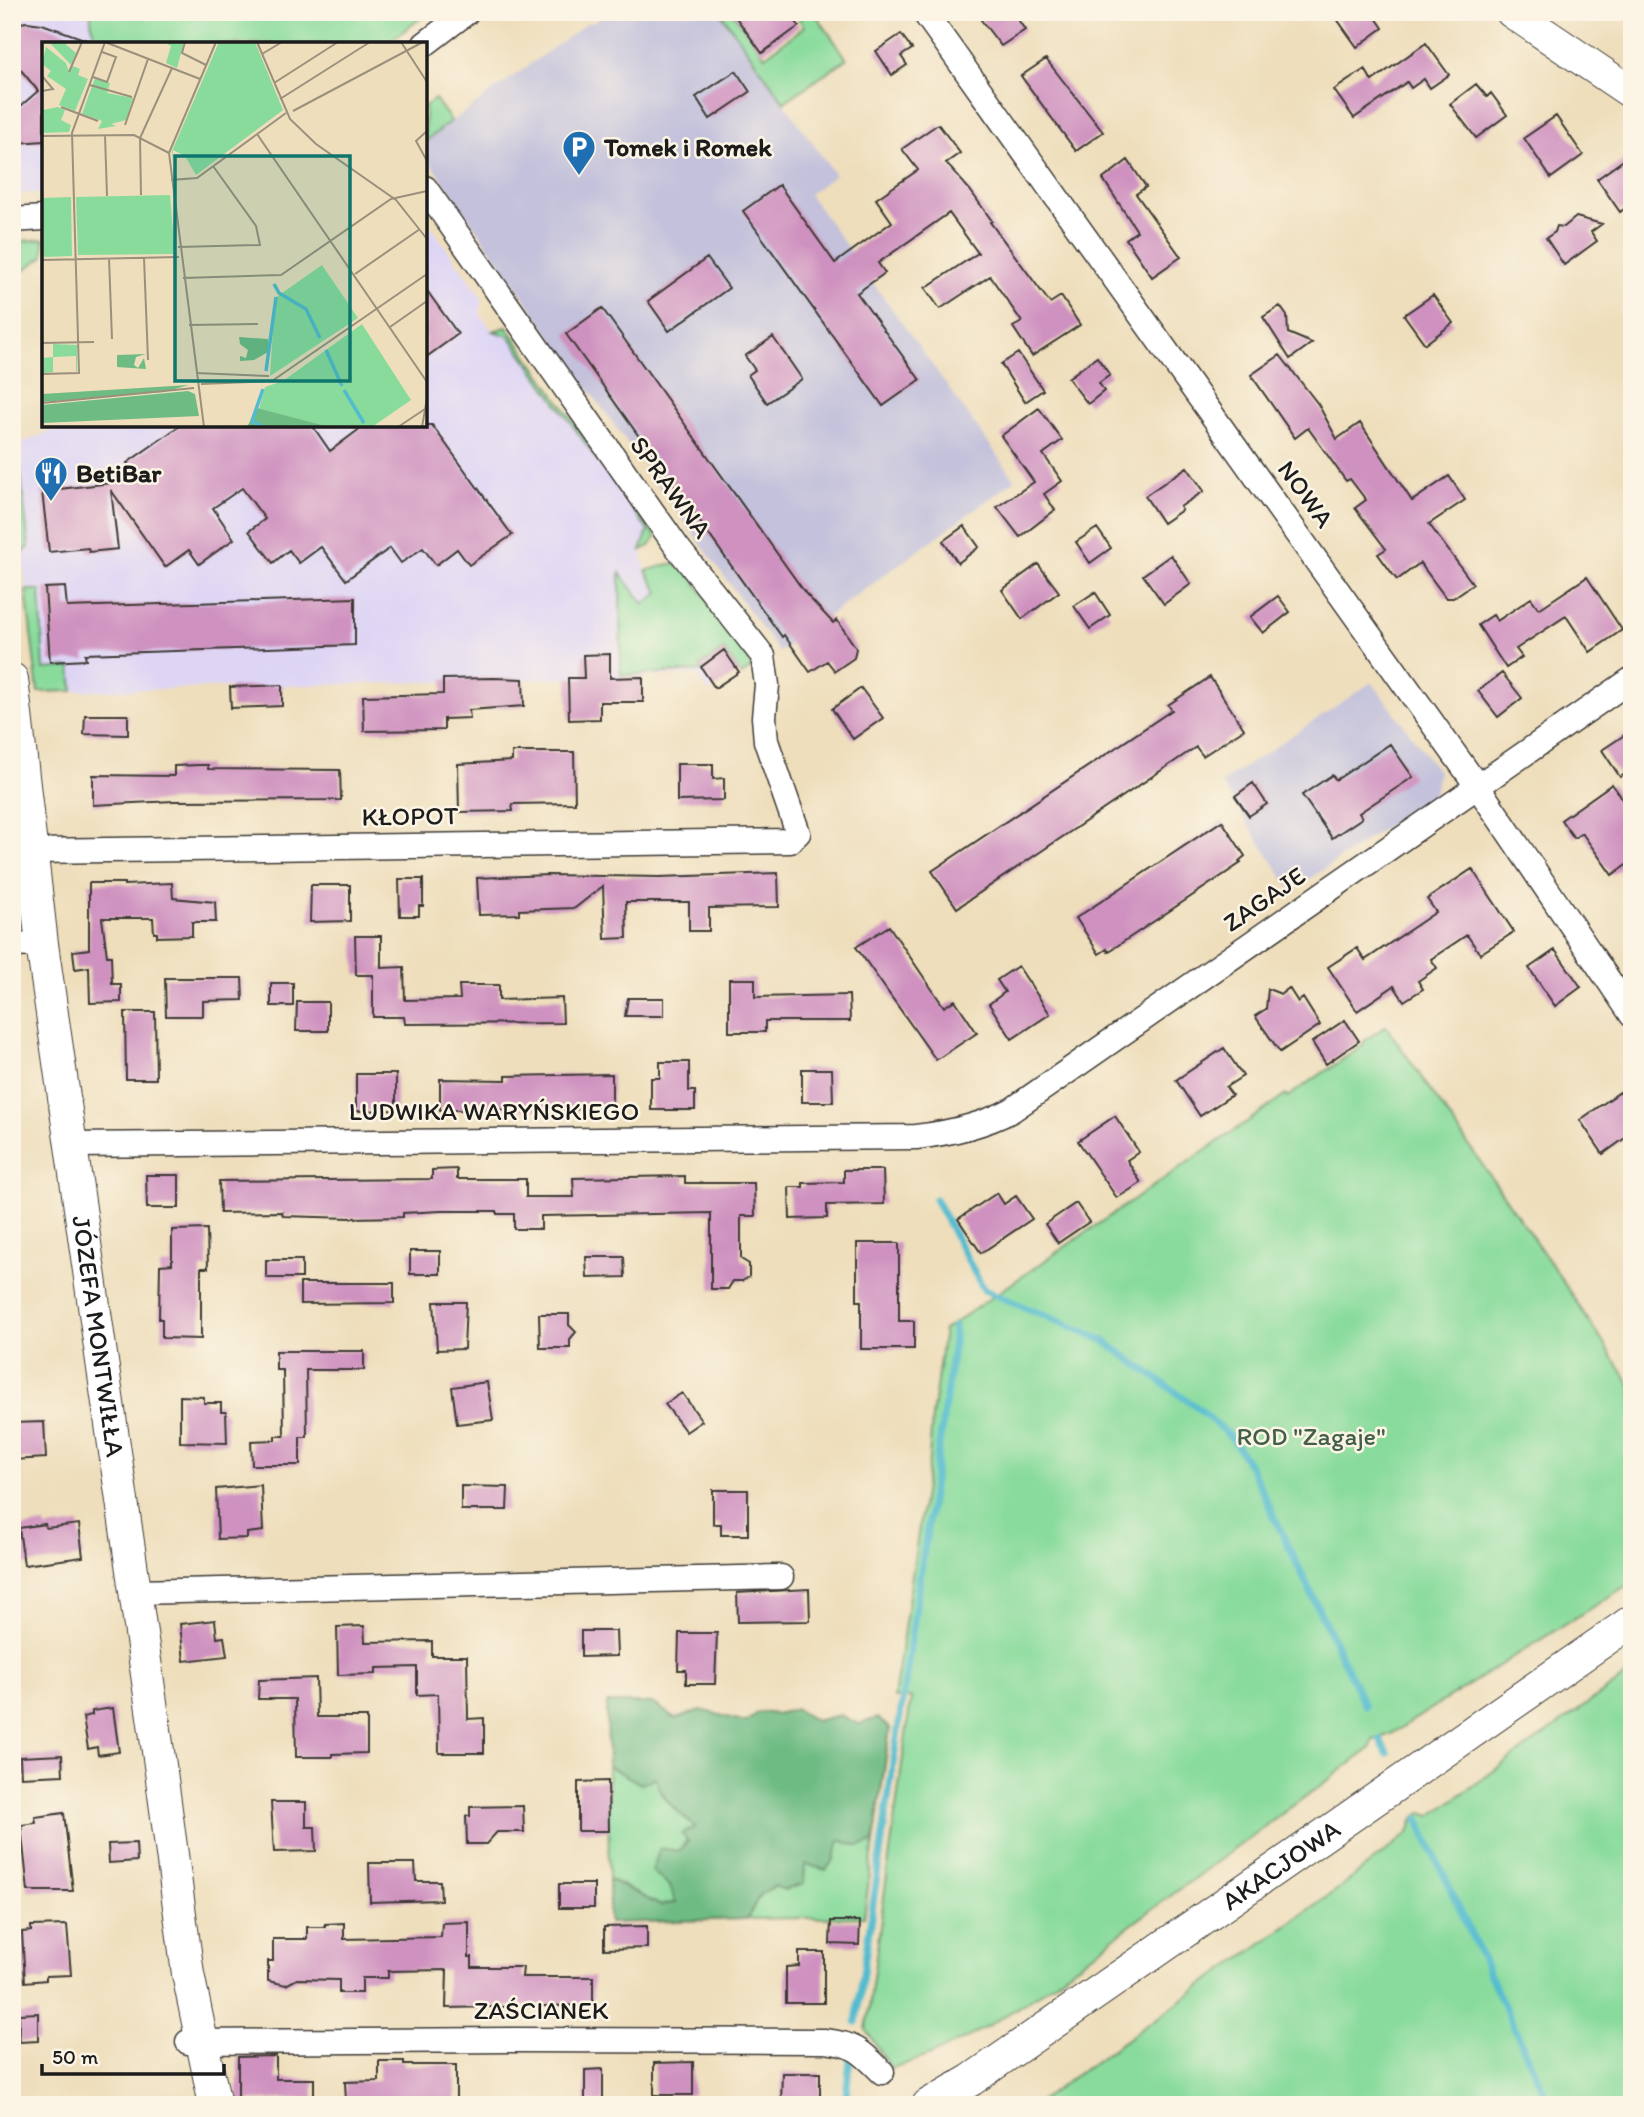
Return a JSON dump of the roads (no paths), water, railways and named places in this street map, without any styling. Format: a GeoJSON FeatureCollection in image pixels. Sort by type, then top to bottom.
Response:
{"type":"FeatureCollection","features":[{"type":"Feature","properties":{"kind":"street"},"geometry":{"type":"LineString","coordinates":[[427,42],[467,12]]}},
{"type":"Feature","properties":{"kind":"street","name":"NOWA"},"geometry":{"type":"LineString","coordinates":[[924,12],[1478,787],[1632,1015]]}},
{"type":"Feature","properties":{"kind":"street"},"geometry":{"type":"LineString","coordinates":[[1512,12],[1632,93]]}},
{"type":"Feature","properties":{"kind":"street","name":"SPRAWNA"},"geometry":{"type":"LineString","coordinates":[[427,191],[677,547],[763,656],[766,741],[798,833],[790,841]]}},
{"type":"Feature","properties":{"kind":"street"},"geometry":{"type":"LineString","coordinates":[[12,220],[42,218]]}},
{"type":"Feature","properties":{"kind":"street","name":"JÓZEFA MONTWIŁŁA"},"geometry":{"type":"LineString","coordinates":[[12,679],[32,851],[27,944],[71,1145],[135,1592],[191,1994],[196,2042],[192,2105]]}},
{"type":"Feature","properties":{"kind":"street","name":"ZAGAJE"},"geometry":{"type":"LineString","coordinates":[[916,1137],[958,1131],[994,1120],[1012,1110],[1632,679]]}},
{"type":"Feature","properties":{"kind":"street","name":"KŁOPOT"},"geometry":{"type":"LineString","coordinates":[[32,851],[790,841]]}},
{"type":"Feature","properties":{"kind":"street","name":"LUDWIKA WARYŃSKIEGO"},"geometry":{"type":"LineString","coordinates":[[71,1145],[916,1137]]}},
{"type":"Feature","properties":{"kind":"street"},"geometry":{"type":"LineString","coordinates":[[135,1592],[781,1577]]}},
{"type":"Feature","properties":{"kind":"street","name":"AKACJOWA"},"geometry":{"type":"LineString","coordinates":[[928,2105],[971,2080],[1632,1621]]}},
{"type":"Feature","properties":{"kind":"street","name":"ZAŚCIANEK"},"geometry":{"type":"LineString","coordinates":[[196,2042],[824,2041],[853,2046],[882,2072]]}},
{"type":"Feature","properties":{"kind":"street","name":"JÓZEFA MONTWIŁŁA"},"geometry":{"type":"LineString","coordinates":[[196,2042],[215,2105]]}},
{"type":"Feature","properties":{"kind":"waterway"},"geometry":{"type":"LineString","coordinates":[[935,1199],[984,1290],[1103,1340],[1199,1409],[1232,1438],[1251,1468],[1365,1706]]}},
{"type":"Feature","properties":{"kind":"waterway"},"geometry":{"type":"LineString","coordinates":[[856,2022],[954,1342],[954,1326]]}},
{"type":"Feature","properties":{"kind":"waterway"},"geometry":{"type":"LineString","coordinates":[[1380,1740],[1387,1753]]}},
{"type":"Feature","properties":{"kind":"waterway"},"geometry":{"type":"LineString","coordinates":[[1418,1819],[1550,2105]]}},
{"type":"Feature","properties":{"kind":"waterway"},"geometry":{"type":"LineString","coordinates":[[845,2105],[850,2059]]}},
{"type":"Feature","properties":{"kind":"place","name":"Tomek i Romek"},"geometry":{"type":"Point","coordinates":[579,177]}},
{"type":"Feature","properties":{"kind":"place","name":"BetiBar"},"geometry":{"type":"Point","coordinates":[51,503]}},
{"type":"Feature","properties":{"kind":"park label","name":"ROD \"Zagaje\""},"geometry":{"type":"Point","coordinates":[1311,1436]}}]}
